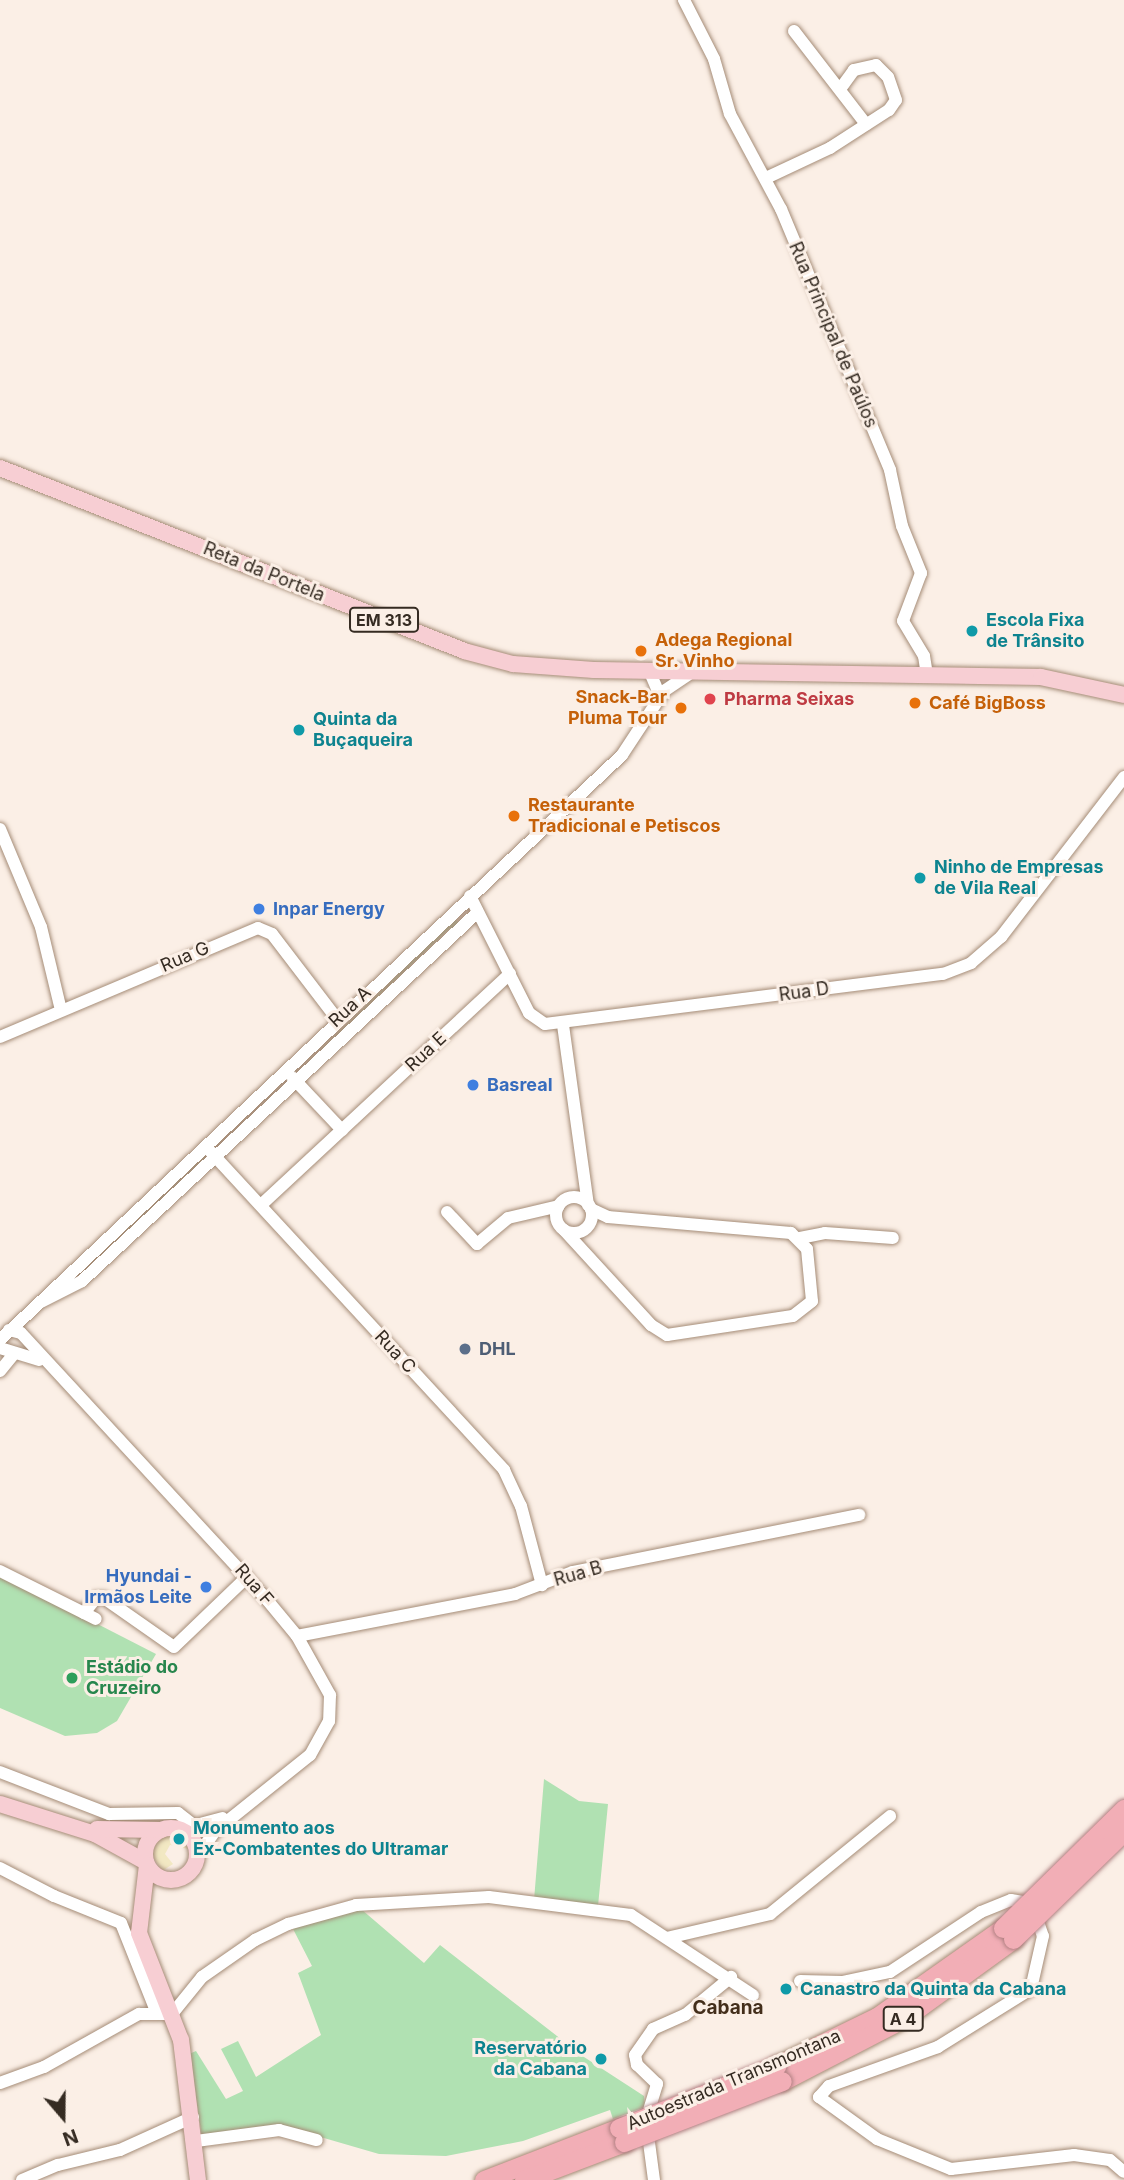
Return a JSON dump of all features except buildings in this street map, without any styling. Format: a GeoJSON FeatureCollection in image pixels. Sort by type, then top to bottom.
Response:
{"type":"FeatureCollection","features":[{"type":"Feature","properties":{"kind":"highway","name":"Autoestrada Transmontana"},"geometry":{"type":"LineString","coordinates":[[1008,1933],[1124,1809]]}},
{"type":"Feature","properties":{"kind":"highway","name":"Autoestrada Transmontana"},"geometry":{"type":"LineString","coordinates":[[484,2180],[621,2135],[779,2073],[877,2017],[1008,1933],[1124,1831]]}},
{"type":"Feature","properties":{"kind":"highway","name":"Autoestrada Transmontana"},"geometry":{"type":"LineString","coordinates":[[524,2180],[621,2135]]}},
{"type":"Feature","properties":{"kind":"main road","name":"Reta da Portela"},"geometry":{"type":"LineString","coordinates":[[0,468],[472,654],[536,667],[695,672]]}},
{"type":"Feature","properties":{"kind":"main road","name":"EM 313"},"geometry":{"type":"LineString","coordinates":[[695,672],[1048,677],[1124,695]]}},
{"type":"Feature","properties":{"kind":"main road","name":"EM 313"},"geometry":{"type":"LineString","coordinates":[[1105,692],[1124,707]]}},
{"type":"Feature","properties":{"kind":"main road"},"geometry":{"type":"LineString","coordinates":[[0,1804],[125,1846],[147,1863],[157,1876],[172,1880]]}},
{"type":"Feature","properties":{"kind":"main road"},"geometry":{"type":"LineString","coordinates":[[74,1827],[135,1833],[189,1829],[197,1857],[186,1876],[172,1880],[143,1905]]}},
{"type":"Feature","properties":{"kind":"main road"},"geometry":{"type":"LineString","coordinates":[[161,1830],[149,1842],[140,1940],[172,2014],[184,2052],[196,2141],[198,2180]]}},
{"type":"Feature","properties":{"kind":"street","name":"Rua Principal de Paúlos"},"geometry":{"type":"LineString","coordinates":[[684,0],[714,59],[730,114],[766,178],[890,470],[903,529],[921,573],[903,621],[925,659],[927,675]]}},
{"type":"Feature","properties":{"kind":"street"},"geometry":{"type":"LineString","coordinates":[[794,30],[866,124]]}},
{"type":"Feature","properties":{"kind":"street"},"geometry":{"type":"LineString","coordinates":[[766,178],[815,156],[866,124],[896,100],[888,77],[880,67],[868,64],[851,72],[841,89]]}},
{"type":"Feature","properties":{"kind":"street"},"geometry":{"type":"LineString","coordinates":[[649,670],[661,691]]}},
{"type":"Feature","properties":{"kind":"street"},"geometry":{"type":"LineString","coordinates":[[661,691],[666,671]]}},
{"type":"Feature","properties":{"kind":"street"},"geometry":{"type":"LineString","coordinates":[[661,691],[695,672]]}},
{"type":"Feature","properties":{"kind":"street","name":"Rua A"},"geometry":{"type":"LineString","coordinates":[[41,1303],[204,1144],[622,755],[654,707],[661,691]]}},
{"type":"Feature","properties":{"kind":"street","name":"Rua D"},"geometry":{"type":"LineString","coordinates":[[470,896],[536,1020],[563,1025],[943,974],[965,966],[1005,933],[1124,776]]}},
{"type":"Feature","properties":{"kind":"street"},"geometry":{"type":"LineString","coordinates":[[0,829],[41,926],[61,1010]]}},
{"type":"Feature","properties":{"kind":"street"},"geometry":{"type":"LineString","coordinates":[[0,1371],[4,1346],[41,1303],[82,1281],[478,912]]}},
{"type":"Feature","properties":{"kind":"street","name":"Rua G"},"geometry":{"type":"LineString","coordinates":[[0,1037],[258,928],[272,934],[337,1019]]}},
{"type":"Feature","properties":{"kind":"street","name":"Rua E"},"geometry":{"type":"LineString","coordinates":[[261,1205],[510,974]]}},
{"type":"Feature","properties":{"kind":"street"},"geometry":{"type":"LineString","coordinates":[[563,1025],[580,1170],[589,1207],[581,1249]]}},
{"type":"Feature","properties":{"kind":"street"},"geometry":{"type":"LineString","coordinates":[[285,1069],[342,1130]]}},
{"type":"Feature","properties":{"kind":"street","name":"Rua C"},"geometry":{"type":"LineString","coordinates":[[204,1144],[504,1470],[521,1506],[542,1585]]}},
{"type":"Feature","properties":{"kind":"street"},"geometry":{"type":"LineString","coordinates":[[561,1226],[564,1202],[580,1170]]}},
{"type":"Feature","properties":{"kind":"street"},"geometry":{"type":"LineString","coordinates":[[447,1212],[477,1244],[508,1218],[539,1213],[564,1202],[589,1207],[608,1217],[780,1231],[800,1238],[825,1233],[893,1238]]}},
{"type":"Feature","properties":{"kind":"street"},"geometry":{"type":"LineString","coordinates":[[539,1213],[561,1226],[654,1327],[675,1335],[805,1311],[814,1291],[807,1249],[800,1238]]}},
{"type":"Feature","properties":{"kind":"street"},"geometry":{"type":"LineString","coordinates":[[561,1226],[587,1227],[608,1217]]}},
{"type":"Feature","properties":{"kind":"street"},"geometry":{"type":"LineString","coordinates":[[4,1346],[24,1338],[41,1303]]}},
{"type":"Feature","properties":{"kind":"street","name":"Rua F"},"geometry":{"type":"LineString","coordinates":[[24,1338],[247,1577],[297,1636],[330,1695],[326,1730],[295,1770],[233,1814]]}},
{"type":"Feature","properties":{"kind":"street"},"geometry":{"type":"LineString","coordinates":[[4,1346],[51,1368]]}},
{"type":"Feature","properties":{"kind":"street","name":"Rua B"},"geometry":{"type":"LineString","coordinates":[[297,1636],[542,1585],[580,1571],[859,1515]]}},
{"type":"Feature","properties":{"kind":"street"},"geometry":{"type":"LineString","coordinates":[[0,1571],[96,1619]]}},
{"type":"Feature","properties":{"kind":"street"},"geometry":{"type":"LineString","coordinates":[[84,1612],[96,1598],[104,1598],[174,1647],[247,1577]]}},
{"type":"Feature","properties":{"kind":"street"},"geometry":{"type":"LineString","coordinates":[[0,1772],[110,1814],[178,1813],[189,1829],[233,1814]]}},
{"type":"Feature","properties":{"kind":"street"},"geometry":{"type":"LineString","coordinates":[[197,1857],[208,1837],[233,1814]]}},
{"type":"Feature","properties":{"kind":"street"},"geometry":{"type":"LineString","coordinates":[[664,1935],[769,1914],[890,1816]]}},
{"type":"Feature","properties":{"kind":"street"},"geometry":{"type":"LineString","coordinates":[[0,1868],[54,1896],[121,1923],[156,2011]]}},
{"type":"Feature","properties":{"kind":"street"},"geometry":{"type":"LineString","coordinates":[[0,2083],[44,2067],[139,2014],[156,2011],[172,2014],[202,1977],[255,1940],[288,1924],[353,1905],[492,1898],[626,1913],[664,1935],[678,1949],[731,1977],[753,1995]]}},
{"type":"Feature","properties":{"kind":"street"},"geometry":{"type":"LineString","coordinates":[[800,1981],[842,1982],[890,1972],[981,1912],[1005,1902],[1020,1900],[1035,1916],[1042,1941],[1031,1989],[938,2047],[819,2093],[827,2107],[891,2146],[951,2169],[1074,2155],[1110,2160],[1124,2172]]}},
{"type":"Feature","properties":{"kind":"street"},"geometry":{"type":"LineString","coordinates":[[654,2180],[646,2120],[657,2084],[638,2067],[635,2056],[653,2029],[685,2015],[731,1977]]}},
{"type":"Feature","properties":{"kind":"street"},"geometry":{"type":"LineString","coordinates":[[22,2180],[58,2165],[120,2150],[193,2116]]}},
{"type":"Feature","properties":{"kind":"street"},"geometry":{"type":"LineString","coordinates":[[196,2141],[275,2130],[317,2140]]}},
{"type":"Feature","properties":{"kind":"green space"},"geometry":{"type":"Polygon","coordinates":[[[455,919],[459,923],[455,928],[450,928],[298,1072],[455,919]]]}},
{"type":"Feature","properties":{"kind":"green space"},"geometry":{"type":"Polygon","coordinates":[[[204,1153],[209,1157],[81,1276],[79,1273],[204,1153]]]}},
{"type":"Feature","properties":{"kind":"green space","name":"Estádio do Cruzeiro"},"geometry":{"type":"Polygon","coordinates":[[[0,1574],[156,1654],[117,1721],[97,1733],[65,1736],[0,1708],[0,1574]]]}},
{"type":"Feature","properties":{"kind":"green space"},"geometry":{"type":"Polygon","coordinates":[[[544,1779],[579,1801],[608,1804],[598,1906],[534,1900],[544,1779]]]}},
{"type":"Feature","properties":{"kind":"green space"},"geometry":{"type":"Polygon","coordinates":[[[361,1909],[424,1963],[440,1945],[584,2057],[644,2096],[645,2107],[613,2119],[610,2110],[523,2141],[446,2156],[379,2154],[293,2129],[202,2137],[189,2054],[196,2051],[226,2099],[243,2091],[221,2049],[238,2041],[256,2077],[321,2035],[298,1973],[312,1966],[292,1927],[361,1909]]]}},
{"type":"Feature","properties":{"kind":"sand"},"geometry":{"type":"Polygon","coordinates":[[[166,1836],[178,1837],[189,1849],[170,1845],[165,1854],[173,1864],[162,1871],[152,1855],[156,1843],[166,1836]]]}},
{"type":"Feature","properties":{"kind":"place","name":"Escola Fixa de Trânsito"},"geometry":{"type":"Point","coordinates":[972,631]}},
{"type":"Feature","properties":{"kind":"place","name":"Adega Regional Sr. Vinho"},"geometry":{"type":"Point","coordinates":[641,651]}},
{"type":"Feature","properties":{"kind":"place","name":"Pharma Seixas"},"geometry":{"type":"Point","coordinates":[710,699]}},
{"type":"Feature","properties":{"kind":"place","name":"Café BigBoss"},"geometry":{"type":"Point","coordinates":[915,703]}},
{"type":"Feature","properties":{"kind":"place","name":"Snack-Bar Pluma Tour"},"geometry":{"type":"Point","coordinates":[681,708]}},
{"type":"Feature","properties":{"kind":"place","name":"Quinta da Buçaqueira"},"geometry":{"type":"Point","coordinates":[299,730]}},
{"type":"Feature","properties":{"kind":"place","name":"Restaurante Tradicional e Petiscos"},"geometry":{"type":"Point","coordinates":[514,816]}},
{"type":"Feature","properties":{"kind":"place","name":"Ninho de Empresas de Vila Real"},"geometry":{"type":"Point","coordinates":[920,878]}},
{"type":"Feature","properties":{"kind":"place","name":"Inpar Energy"},"geometry":{"type":"Point","coordinates":[259,909]}},
{"type":"Feature","properties":{"kind":"place","name":"Basreal"},"geometry":{"type":"Point","coordinates":[473,1085]}},
{"type":"Feature","properties":{"kind":"place","name":"DHL"},"geometry":{"type":"Point","coordinates":[465,1349]}},
{"type":"Feature","properties":{"kind":"place","name":"Hyundai - Irmãos Leite"},"geometry":{"type":"Point","coordinates":[206,1587]}},
{"type":"Feature","properties":{"kind":"place","name":"Estádio do Cruzeiro"},"geometry":{"type":"Point","coordinates":[72,1678]}},
{"type":"Feature","properties":{"kind":"place","name":"Monumento aos Ex-Combatentes do Ultramar"},"geometry":{"type":"Point","coordinates":[179,1839]}},
{"type":"Feature","properties":{"kind":"place","name":"Canastro da Quinta da Cabana"},"geometry":{"type":"Point","coordinates":[786,1989]}},
{"type":"Feature","properties":{"kind":"place","name":"Reservatório da Cabana"},"geometry":{"type":"Point","coordinates":[601,2059]}},
{"type":"Feature","properties":{"kind":"district","name":"Cabana"},"geometry":{"type":"Point","coordinates":[728,2008]}}]}
